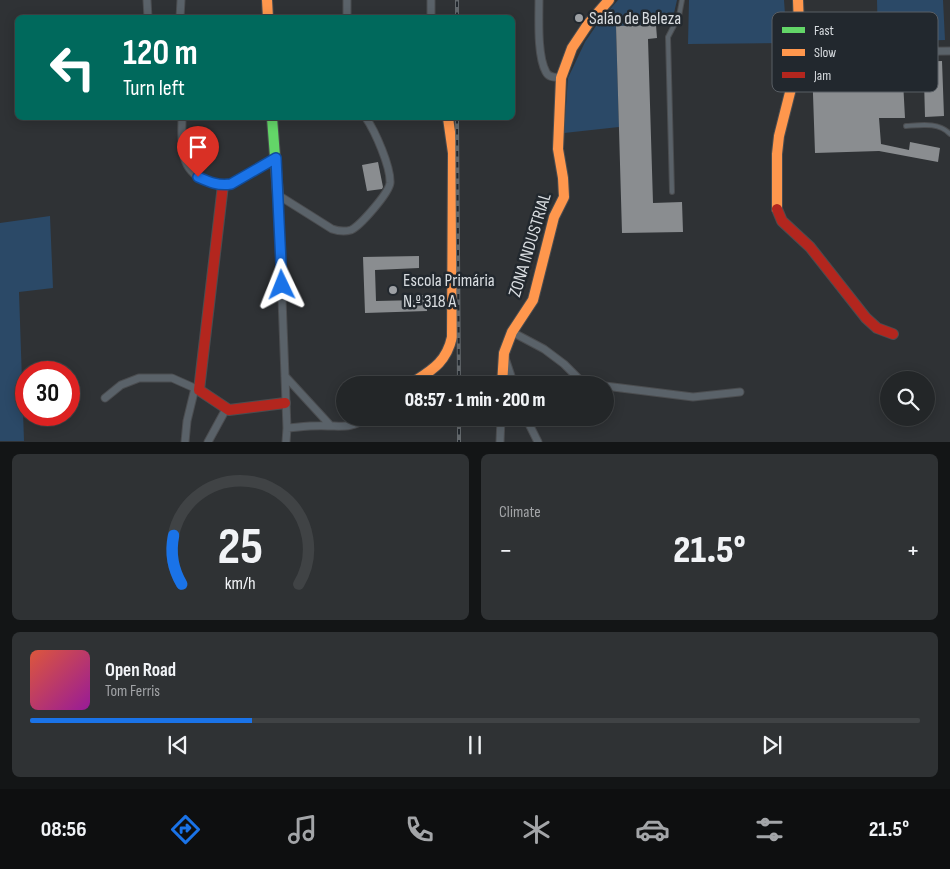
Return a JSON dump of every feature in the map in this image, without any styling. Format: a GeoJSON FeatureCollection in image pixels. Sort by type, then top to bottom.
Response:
{"type":"FeatureCollection","features":[{"type":"Feature","properties":{"kind":"street"},"geometry":{"type":"LineString","coordinates":[[147,0],[148,15]]}},
{"type":"Feature","properties":{"kind":"street"},"geometry":{"type":"LineString","coordinates":[[180,15],[181,0]]}},
{"type":"Feature","properties":{"kind":"street"},"geometry":{"type":"LineString","coordinates":[[267,0],[268,15]]}},
{"type":"Feature","properties":{"kind":"street"},"geometry":{"type":"LineString","coordinates":[[347,0],[347,15]]}},
{"type":"Feature","properties":{"kind":"street"},"geometry":{"type":"LineString","coordinates":[[431,0],[431,15]]}},
{"type":"Feature","properties":{"kind":"street"},"geometry":{"type":"LineString","coordinates":[[539,0],[540,48],[547,73],[552,77],[560,78]]}},
{"type":"Feature","properties":{"kind":"street","name":"ZONA INDUSTRIAL"},"geometry":{"type":"LineString","coordinates":[[503,376],[504,353],[512,332],[533,300],[546,256],[554,217],[564,197],[558,149],[560,78],[572,48],[588,24],[609,0]]}},
{"type":"Feature","properties":{"kind":"street"},"geometry":{"type":"LineString","coordinates":[[790,92],[779,136],[777,154],[777,210],[782,221],[823,262],[866,318],[877,328],[893,334]]}},
{"type":"Feature","properties":{"kind":"street"},"geometry":{"type":"LineString","coordinates":[[182,120],[185,162],[190,171],[211,183],[223,186],[238,181],[276,158]]}},
{"type":"Feature","properties":{"kind":"street"},"geometry":{"type":"LineString","coordinates":[[273,120],[278,195],[286,442]]}},
{"type":"Feature","properties":{"kind":"street"},"geometry":{"type":"LineString","coordinates":[[278,195],[332,229],[342,231],[356,227],[387,192],[390,183],[377,136],[367,120]]}},
{"type":"Feature","properties":{"kind":"street"},"geometry":{"type":"LineString","coordinates":[[422,376],[441,363],[451,348],[453,153],[448,120]]}},
{"type":"Feature","properties":{"kind":"street"},"geometry":{"type":"LineString","coordinates":[[185,442],[188,420],[197,389],[213,279],[223,186]]}},
{"type":"Feature","properties":{"kind":"street"},"geometry":{"type":"LineString","coordinates":[[512,332],[544,349],[576,376]]}},
{"type":"Feature","properties":{"kind":"street"},"geometry":{"type":"LineString","coordinates":[[504,353],[511,376]]}},
{"type":"Feature","properties":{"kind":"street"},"geometry":{"type":"LineString","coordinates":[[285,376],[330,425]]}},
{"type":"Feature","properties":{"kind":"street"},"geometry":{"type":"LineString","coordinates":[[105,398],[121,385],[139,378],[172,378],[197,389],[226,409],[233,410],[285,403]]}},
{"type":"Feature","properties":{"kind":"street"},"geometry":{"type":"LineString","coordinates":[[614,387],[694,397],[740,392]]}},
{"type":"Feature","properties":{"kind":"street"},"geometry":{"type":"LineString","coordinates":[[208,442],[226,409]]}},
{"type":"Feature","properties":{"kind":"street"},"geometry":{"type":"LineString","coordinates":[[287,428],[336,426]]}},
{"type":"Feature","properties":{"kind":"street"},"geometry":{"type":"LineString","coordinates":[[338,426],[351,426]]}},
{"type":"Feature","properties":{"kind":"street"},"geometry":{"type":"LineString","coordinates":[[500,442],[501,426]]}},
{"type":"Feature","properties":{"kind":"street"},"geometry":{"type":"LineString","coordinates":[[530,426],[538,442]]}},
{"type":"Feature","properties":{"kind":"lane"},"geometry":{"type":"LineString","coordinates":[[672,192],[668,37],[680,16],[682,0]]}},
{"type":"Feature","properties":{"kind":"lane"},"geometry":{"type":"LineString","coordinates":[[906,126],[934,125],[950,134]]}},
{"type":"Feature","properties":{"kind":"shaded area"},"geometry":{"type":"Polygon","coordinates":[[[618,0],[677,0],[674,13],[662,24],[616,26],[619,127],[564,133],[568,78],[585,42],[598,23],[618,0]]]}},
{"type":"Feature","properties":{"kind":"shaded area"},"geometry":{"type":"Polygon","coordinates":[[[689,0],[784,0],[785,12],[772,12],[772,43],[688,44],[689,0]]]}},
{"type":"Feature","properties":{"kind":"shaded area"},"geometry":{"type":"Polygon","coordinates":[[[877,0],[943,0],[945,40],[938,40],[938,12],[877,12],[877,0]]]}},
{"type":"Feature","properties":{"kind":"shaded area"},"geometry":{"type":"Polygon","coordinates":[[[50,216],[53,288],[19,292],[21,361],[15,361],[15,426],[23,426],[24,441],[0,441],[0,223],[50,216]]]}},
{"type":"Feature","properties":{"kind":"building"},"geometry":{"type":"Polygon","coordinates":[[[656,25],[657,38],[648,39],[653,203],[682,202],[683,232],[622,233],[616,26],[656,25]]]}},
{"type":"Feature","properties":{"kind":"building"},"geometry":{"type":"Polygon","coordinates":[[[938,61],[942,61],[944,116],[925,117],[924,92],[938,92],[938,61]]]}},
{"type":"Feature","properties":{"kind":"building"},"geometry":{"type":"Polygon","coordinates":[[[813,92],[904,92],[905,118],[879,118],[881,144],[909,150],[910,142],[940,148],[938,162],[879,151],[815,153],[813,92]]]}},
{"type":"Feature","properties":{"kind":"building"},"geometry":{"type":"Polygon","coordinates":[[[378,162],[383,187],[382,189],[367,191],[362,165],[378,162]]]}},
{"type":"Feature","properties":{"kind":"building"},"geometry":{"type":"Polygon","coordinates":[[[419,256],[419,268],[375,270],[376,301],[419,300],[419,295],[427,295],[427,311],[365,313],[363,257],[419,256]]]}},
{"type":"Feature","properties":{"kind":"railway"},"geometry":{"type":"LineString","coordinates":[[457,0],[457,15]]}},
{"type":"Feature","properties":{"kind":"railway"},"geometry":{"type":"LineString","coordinates":[[457,120],[459,376]]}},
{"type":"Feature","properties":{"kind":"railway"},"geometry":{"type":"LineString","coordinates":[[459,426],[459,442]]}},
{"type":"Feature","properties":{"kind":"traffic: fast"},"geometry":{"type":"LineString","coordinates":[[272,120],[278,195]]}},
{"type":"Feature","properties":{"kind":"traffic: slow"},"geometry":{"type":"LineString","coordinates":[[267,0],[268,15]]}},
{"type":"Feature","properties":{"kind":"traffic: slow"},"geometry":{"type":"LineString","coordinates":[[503,376],[504,353],[512,332],[533,300],[554,217],[564,197],[558,149],[561,78],[572,48],[588,24],[609,0]]}},
{"type":"Feature","properties":{"kind":"traffic: slow"},"geometry":{"type":"LineString","coordinates":[[798,0],[798,12]]}},
{"type":"Feature","properties":{"kind":"traffic: slow"},"geometry":{"type":"LineString","coordinates":[[777,209],[777,154],[779,136],[790,92]]}},
{"type":"Feature","properties":{"kind":"traffic: slow"},"geometry":{"type":"LineString","coordinates":[[422,376],[436,366],[446,354],[452,337],[453,153],[448,120]]}},
{"type":"Feature","properties":{"kind":"traffic: jam"},"geometry":{"type":"LineString","coordinates":[[223,185],[199,390],[229,410],[285,403]]}},
{"type":"Feature","properties":{"kind":"traffic: jam"},"geometry":{"type":"LineString","coordinates":[[777,209],[782,221],[810,247],[866,318],[877,328],[893,334]]}},
{"type":"Feature","properties":{"kind":"place","name":"Salão de Beleza"},"geometry":{"type":"Point","coordinates":[579,18]}},
{"type":"Feature","properties":{"kind":"place","name":"Escola Primária N.º 318 A"},"geometry":{"type":"Point","coordinates":[393,290]}},
{"type":"Feature","properties":{"kind":"route"},"geometry":{"type":"LineString","coordinates":[[198,177],[223,186],[238,181],[276,158],[282,285]]}}]}
